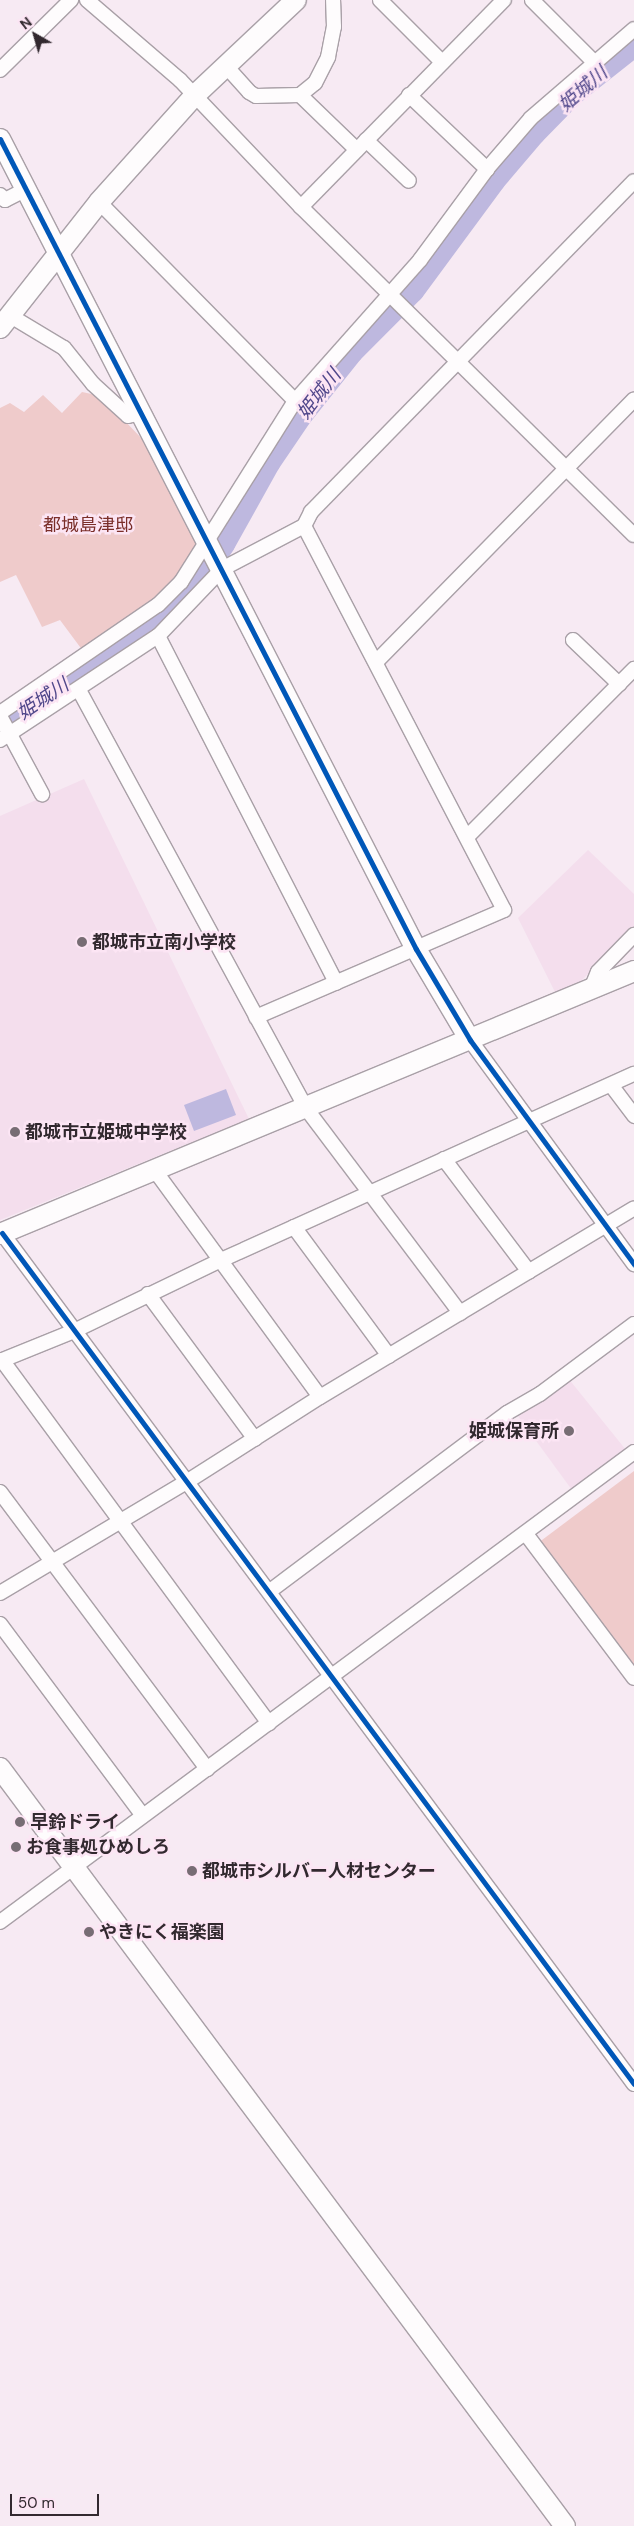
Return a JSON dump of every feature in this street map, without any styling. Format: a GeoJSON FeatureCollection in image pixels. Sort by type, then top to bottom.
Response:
{"type":"FeatureCollection","features":[{"type":"Feature","properties":{"kind":"street"},"geometry":{"type":"LineString","coordinates":[[0,70],[71,0]]}},
{"type":"Feature","properties":{"kind":"street"},"geometry":{"type":"LineString","coordinates":[[87,0],[180,80],[301,207],[634,535]]}},
{"type":"Feature","properties":{"kind":"street"},"geometry":{"type":"LineString","coordinates":[[140,413],[128,416],[93,384],[64,348],[5,321],[99,202],[194,96],[296,0]]}},
{"type":"Feature","properties":{"kind":"street"},"geometry":{"type":"LineString","coordinates":[[225,65],[249,92],[256,96],[300,95],[315,83],[328,57],[334,27],[333,0]]}},
{"type":"Feature","properties":{"kind":"street"},"geometry":{"type":"LineString","coordinates":[[380,0],[442,62]]}},
{"type":"Feature","properties":{"kind":"street"},"geometry":{"type":"LineString","coordinates":[[301,207],[504,0]]}},
{"type":"Feature","properties":{"kind":"street"},"geometry":{"type":"LineString","coordinates":[[532,0],[594,62]]}},
{"type":"Feature","properties":{"kind":"street"},"geometry":{"type":"LineString","coordinates":[[42,794],[5,736],[0,715],[158,605],[181,582],[295,401],[420,260],[487,168],[551,98],[634,29]]}},
{"type":"Feature","properties":{"kind":"street"},"geometry":{"type":"LineString","coordinates":[[300,95],[409,180]]}},
{"type":"Feature","properties":{"kind":"street"},"geometry":{"type":"LineString","coordinates":[[409,95],[487,168]]}},
{"type":"Feature","properties":{"kind":"street"},"geometry":{"type":"LineString","coordinates":[[0,139],[416,949],[470,1040],[634,1264]]}},
{"type":"Feature","properties":{"kind":"street"},"geometry":{"type":"LineString","coordinates":[[5,736],[80,690],[158,636],[222,569],[304,526],[311,512],[634,181]]}},
{"type":"Feature","properties":{"kind":"street"},"geometry":{"type":"LineString","coordinates":[[0,195],[5,200],[26,190]]}},
{"type":"Feature","properties":{"kind":"street"},"geometry":{"type":"LineString","coordinates":[[99,202],[295,401]]}},
{"type":"Feature","properties":{"kind":"street"},"geometry":{"type":"LineString","coordinates":[[376,662],[634,399]]}},
{"type":"Feature","properties":{"kind":"street"},"geometry":{"type":"LineString","coordinates":[[256,1017],[504,910],[304,526]]}},
{"type":"Feature","properties":{"kind":"street"},"geometry":{"type":"LineString","coordinates":[[158,636],[336,983]]}},
{"type":"Feature","properties":{"kind":"street"},"geometry":{"type":"LineString","coordinates":[[573,640],[619,684]]}},
{"type":"Feature","properties":{"kind":"street"},"geometry":{"type":"LineString","coordinates":[[467,837],[634,669]]}},
{"type":"Feature","properties":{"kind":"street"},"geometry":{"type":"LineString","coordinates":[[80,690],[305,1107],[369,1195],[460,1313]]}},
{"type":"Feature","properties":{"kind":"street"},"geometry":{"type":"LineString","coordinates":[[591,989],[598,972],[634,935]]}},
{"type":"Feature","properties":{"kind":"street"},"geometry":{"type":"LineString","coordinates":[[634,971],[305,1107],[156,1172],[1,1234],[270,1591],[332,1678],[634,2084]]}},
{"type":"Feature","properties":{"kind":"street"},"geometry":{"type":"LineString","coordinates":[[269,1724],[1,1360],[74,1331],[219,1260],[369,1195],[444,1158],[530,1123],[634,1074]]}},
{"type":"Feature","properties":{"kind":"street"},"geometry":{"type":"LineString","coordinates":[[611,1085],[634,1116]]}},
{"type":"Feature","properties":{"kind":"street"},"geometry":{"type":"LineString","coordinates":[[444,1158],[528,1272]]}},
{"type":"Feature","properties":{"kind":"street"},"geometry":{"type":"LineString","coordinates":[[156,1172],[320,1397]]}},
{"type":"Feature","properties":{"kind":"street"},"geometry":{"type":"LineString","coordinates":[[0,1592],[188,1481],[320,1397],[634,1208]]}},
{"type":"Feature","properties":{"kind":"street"},"geometry":{"type":"LineString","coordinates":[[294,1227],[389,1356]]}},
{"type":"Feature","properties":{"kind":"street"},"geometry":{"type":"LineString","coordinates":[[148,1294],[255,1438]]}},
{"type":"Feature","properties":{"kind":"street"},"geometry":{"type":"LineString","coordinates":[[270,1591],[500,1419],[540,1394],[634,1324]]}},
{"type":"Feature","properties":{"kind":"street"},"geometry":{"type":"LineString","coordinates":[[1,1920],[75,1868],[332,1678],[634,1452]]}},
{"type":"Feature","properties":{"kind":"street"},"geometry":{"type":"LineString","coordinates":[[0,1492],[207,1769]]}},
{"type":"Feature","properties":{"kind":"street"},"geometry":{"type":"LineString","coordinates":[[526,1534],[634,1678]]}},
{"type":"Feature","properties":{"kind":"street"},"geometry":{"type":"LineString","coordinates":[[0,1624],[143,1816]]}},
{"type":"Feature","properties":{"kind":"street"},"geometry":{"type":"LineString","coordinates":[[0,1768],[565,2526]]}},
{"type":"Feature","properties":{"kind":"shaded area","name":"都城市立南小学校"},"geometry":{"type":"Polygon","coordinates":[[[84,779],[249,1119],[0,1220],[0,816],[84,779]]]}},
{"type":"Feature","properties":{"kind":"shaded area"},"geometry":{"type":"Polygon","coordinates":[[[588,850],[634,894],[634,928],[581,981],[555,992],[518,918],[588,850]]]}},
{"type":"Feature","properties":{"kind":"shaded area"},"geometry":{"type":"Polygon","coordinates":[[[226,1089],[236,1115],[194,1131],[184,1105],[226,1089]]]}},
{"type":"Feature","properties":{"kind":"shaded area","name":"姫城保育所"},"geometry":{"type":"Polygon","coordinates":[[[568,1378],[626,1450],[572,1490],[515,1412],[568,1378]]]}},
{"type":"Feature","properties":{"kind":"green space","name":"都城島津邸"},"geometry":{"type":"Polygon","coordinates":[[[82,392],[101,396],[145,442],[197,545],[181,577],[156,600],[83,651],[60,620],[42,627],[16,575],[0,582],[0,408],[10,403],[24,412],[43,395],[62,413],[82,392]]]}},
{"type":"Feature","properties":{"kind":"green space"},"geometry":{"type":"Polygon","coordinates":[[[634,1471],[634,1670],[538,1543],[634,1471]]]}},
{"type":"Feature","properties":{"kind":"waterway","name":"姫城川"},"geometry":{"type":"LineString","coordinates":[[0,727],[157,623],[190,595],[224,544],[269,463],[301,416],[352,352],[413,291],[494,181],[534,134],[572,95],[634,46]]}},
{"type":"Feature","properties":{"kind":"cycle path"},"geometry":{"type":"LineString","coordinates":[[0,139],[416,949],[470,1040],[634,1264]]}},
{"type":"Feature","properties":{"kind":"cycle path"},"geometry":{"type":"LineString","coordinates":[[2,1233],[634,2084]]}},
{"type":"Feature","properties":{"kind":"place","name":"都城市立南小学校"},"geometry":{"type":"Point","coordinates":[82,942]}},
{"type":"Feature","properties":{"kind":"place","name":"都城市立姫城中学校"},"geometry":{"type":"Point","coordinates":[15,1132]}},
{"type":"Feature","properties":{"kind":"place","name":"姫城保育所"},"geometry":{"type":"Point","coordinates":[569,1431]}},
{"type":"Feature","properties":{"kind":"place","name":"早鈴ドライ"},"geometry":{"type":"Point","coordinates":[20,1822]}},
{"type":"Feature","properties":{"kind":"place","name":"お食事処ひめしろ"},"geometry":{"type":"Point","coordinates":[16,1847]}},
{"type":"Feature","properties":{"kind":"place","name":"都城市シルバー人材センター"},"geometry":{"type":"Point","coordinates":[192,1871]}},
{"type":"Feature","properties":{"kind":"place","name":"やきにく福楽園"},"geometry":{"type":"Point","coordinates":[89,1932]}}]}
